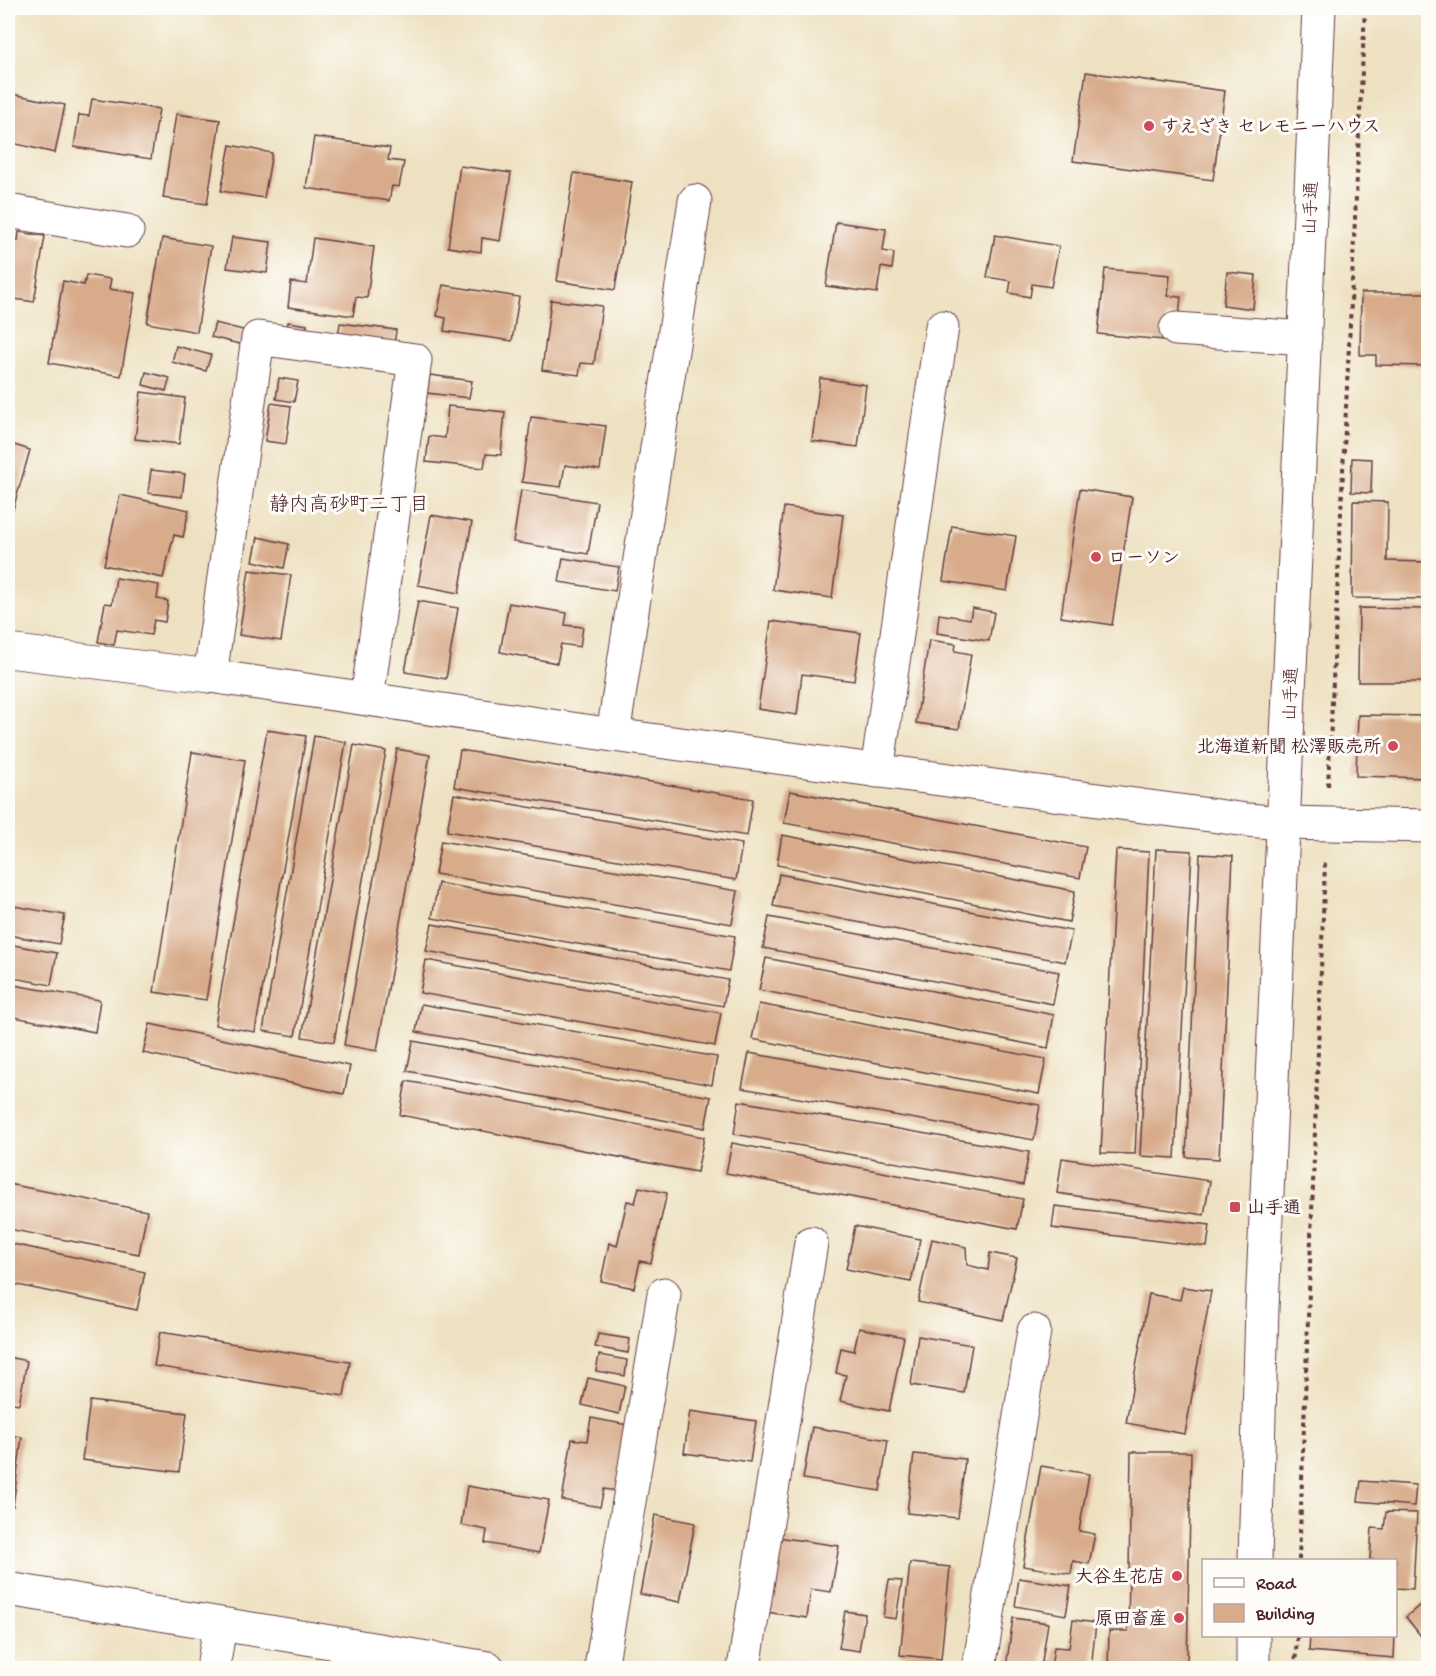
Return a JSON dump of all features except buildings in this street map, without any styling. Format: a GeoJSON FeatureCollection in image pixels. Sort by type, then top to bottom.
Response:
{"type":"FeatureCollection","features":[{"type":"Feature","properties":{"kind":"street","name":"山手通"},"geometry":{"type":"LineString","coordinates":[[1256,1559],[1263,1296],[1319,8]]}},
{"type":"Feature","properties":{"kind":"street"},"geometry":{"type":"LineString","coordinates":[[613,735],[696,201]]}},
{"type":"Feature","properties":{"kind":"street"},"geometry":{"type":"LineString","coordinates":[[8,211],[127,231]]}},
{"type":"Feature","properties":{"kind":"street"},"geometry":{"type":"LineString","coordinates":[[877,771],[942,327]]}},
{"type":"Feature","properties":{"kind":"street"},"geometry":{"type":"LineString","coordinates":[[1176,329],[1305,338]]}},
{"type":"Feature","properties":{"kind":"street"},"geometry":{"type":"LineString","coordinates":[[210,676],[258,338],[416,360],[367,699]]}},
{"type":"Feature","properties":{"kind":"street"},"geometry":{"type":"LineString","coordinates":[[8,651],[210,676],[613,735],[1246,820],[1428,826]]}},
{"type":"Feature","properties":{"kind":"street"},"geometry":{"type":"LineString","coordinates":[[744,1668],[811,1243]]}},
{"type":"Feature","properties":{"kind":"street"},"geometry":{"type":"LineString","coordinates":[[601,1668],[664,1294]]}},
{"type":"Feature","properties":{"kind":"street"},"geometry":{"type":"LineString","coordinates":[[979,1668],[1034,1331]]}},
{"type":"Feature","properties":{"kind":"street"},"geometry":{"type":"LineString","coordinates":[[8,1589],[220,1625],[381,1660],[488,1668]]}},
{"type":"Feature","properties":{"kind":"street"},"geometry":{"type":"LineString","coordinates":[[213,1668],[220,1625]]}},
{"type":"Feature","properties":{"kind":"street"},"geometry":{"type":"LineString","coordinates":[[1253,1668],[1254,1637]]}},
{"type":"Feature","properties":{"kind":"path"},"geometry":{"type":"LineString","coordinates":[[1295,1668],[1296,1637]]}},
{"type":"Feature","properties":{"kind":"place","name":"すえざき セレモニーハウス"},"geometry":{"type":"Point","coordinates":[1149,126]}},
{"type":"Feature","properties":{"kind":"place","name":"ローソン"},"geometry":{"type":"Point","coordinates":[1096,557]}},
{"type":"Feature","properties":{"kind":"place","name":"北海道新聞 松澤販売所"},"geometry":{"type":"Point","coordinates":[1393,746]}},
{"type":"Feature","properties":{"kind":"place","name":"山手通"},"geometry":{"type":"Point","coordinates":[1235,1207]}},
{"type":"Feature","properties":{"kind":"place","name":"大谷生花店"},"geometry":{"type":"Point","coordinates":[1177,1576]}},
{"type":"Feature","properties":{"kind":"place","name":"原田畜産"},"geometry":{"type":"Point","coordinates":[1179,1618]}},
{"type":"Feature","properties":{"kind":"district","name":"静内高砂町二丁目"},"geometry":{"type":"Point","coordinates":[349,503]}}]}
